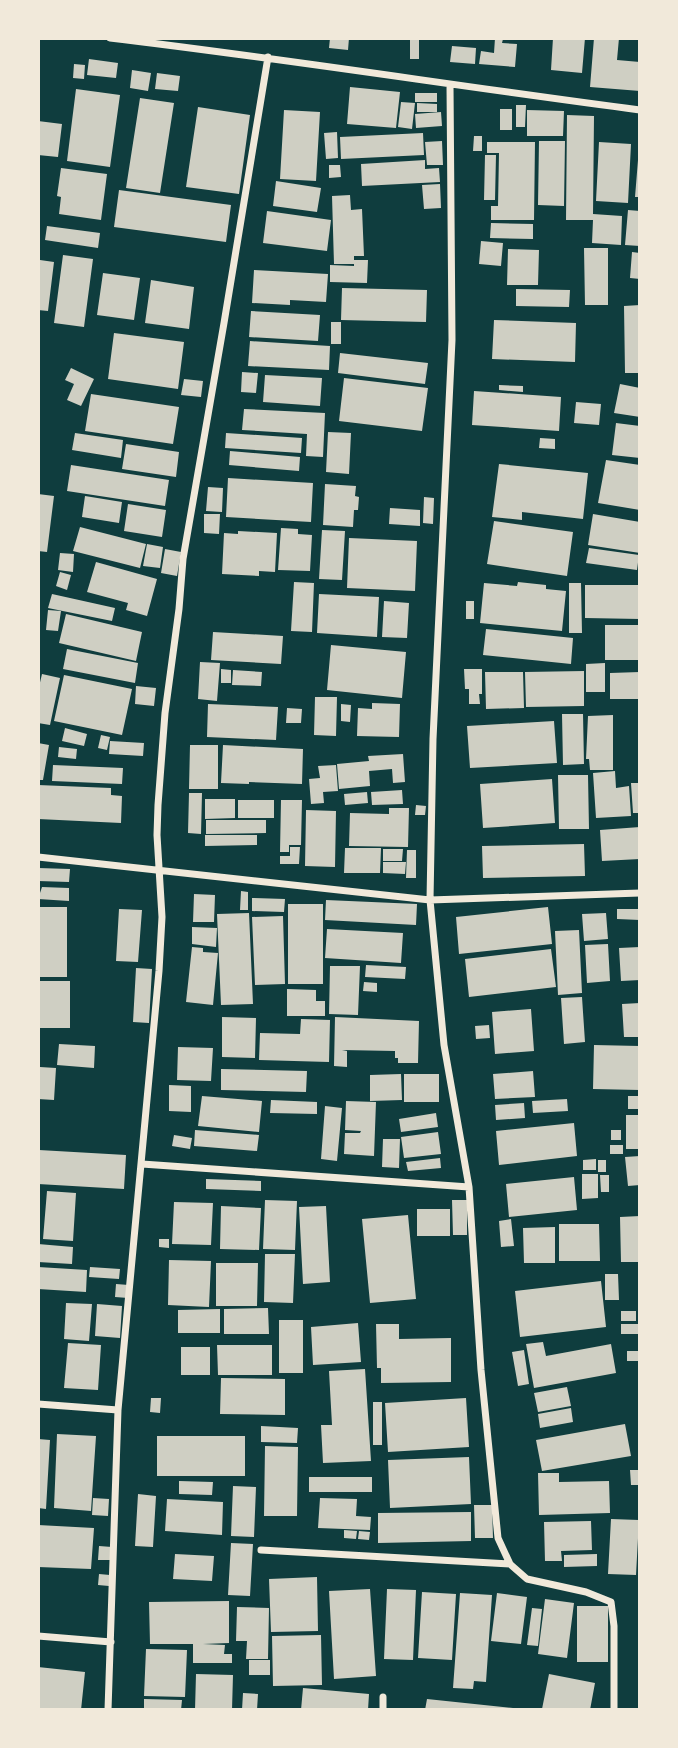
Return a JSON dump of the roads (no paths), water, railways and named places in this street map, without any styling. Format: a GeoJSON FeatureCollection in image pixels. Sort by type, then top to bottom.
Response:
{"type":"FeatureCollection","features":[{"type":"Feature","properties":{"kind":"street"},"geometry":{"type":"LineString","coordinates":[[110,38],[268,57],[639,110]]}},
{"type":"Feature","properties":{"kind":"street"},"geometry":{"type":"LineString","coordinates":[[108,1710],[118,1410],[159,971],[162,918],[157,835],[163,740],[183,559],[268,57]]}},
{"type":"Feature","properties":{"kind":"street"},"geometry":{"type":"LineString","coordinates":[[450,85],[453,340],[433,739],[430,900],[444,1045],[468,1187],[481,1370],[498,1538],[510,1564],[527,1579],[586,1592],[611,1602],[614,1626],[614,1710]]}},
{"type":"Feature","properties":{"kind":"street"},"geometry":{"type":"LineString","coordinates":[[38,857],[430,900],[639,893]]}},
{"type":"Feature","properties":{"kind":"street"},"geometry":{"type":"LineString","coordinates":[[142,1164],[468,1187]]}},
{"type":"Feature","properties":{"kind":"street"},"geometry":{"type":"LineString","coordinates":[[38,1404],[118,1410]]}},
{"type":"Feature","properties":{"kind":"street"},"geometry":{"type":"LineString","coordinates":[[261,1550],[510,1564]]}},
{"type":"Feature","properties":{"kind":"street"},"geometry":{"type":"LineString","coordinates":[[38,1636],[111,1642]]}},
{"type":"Feature","properties":{"kind":"street"},"geometry":{"type":"LineString","coordinates":[[383,1697],[383,1710]]}}]}
